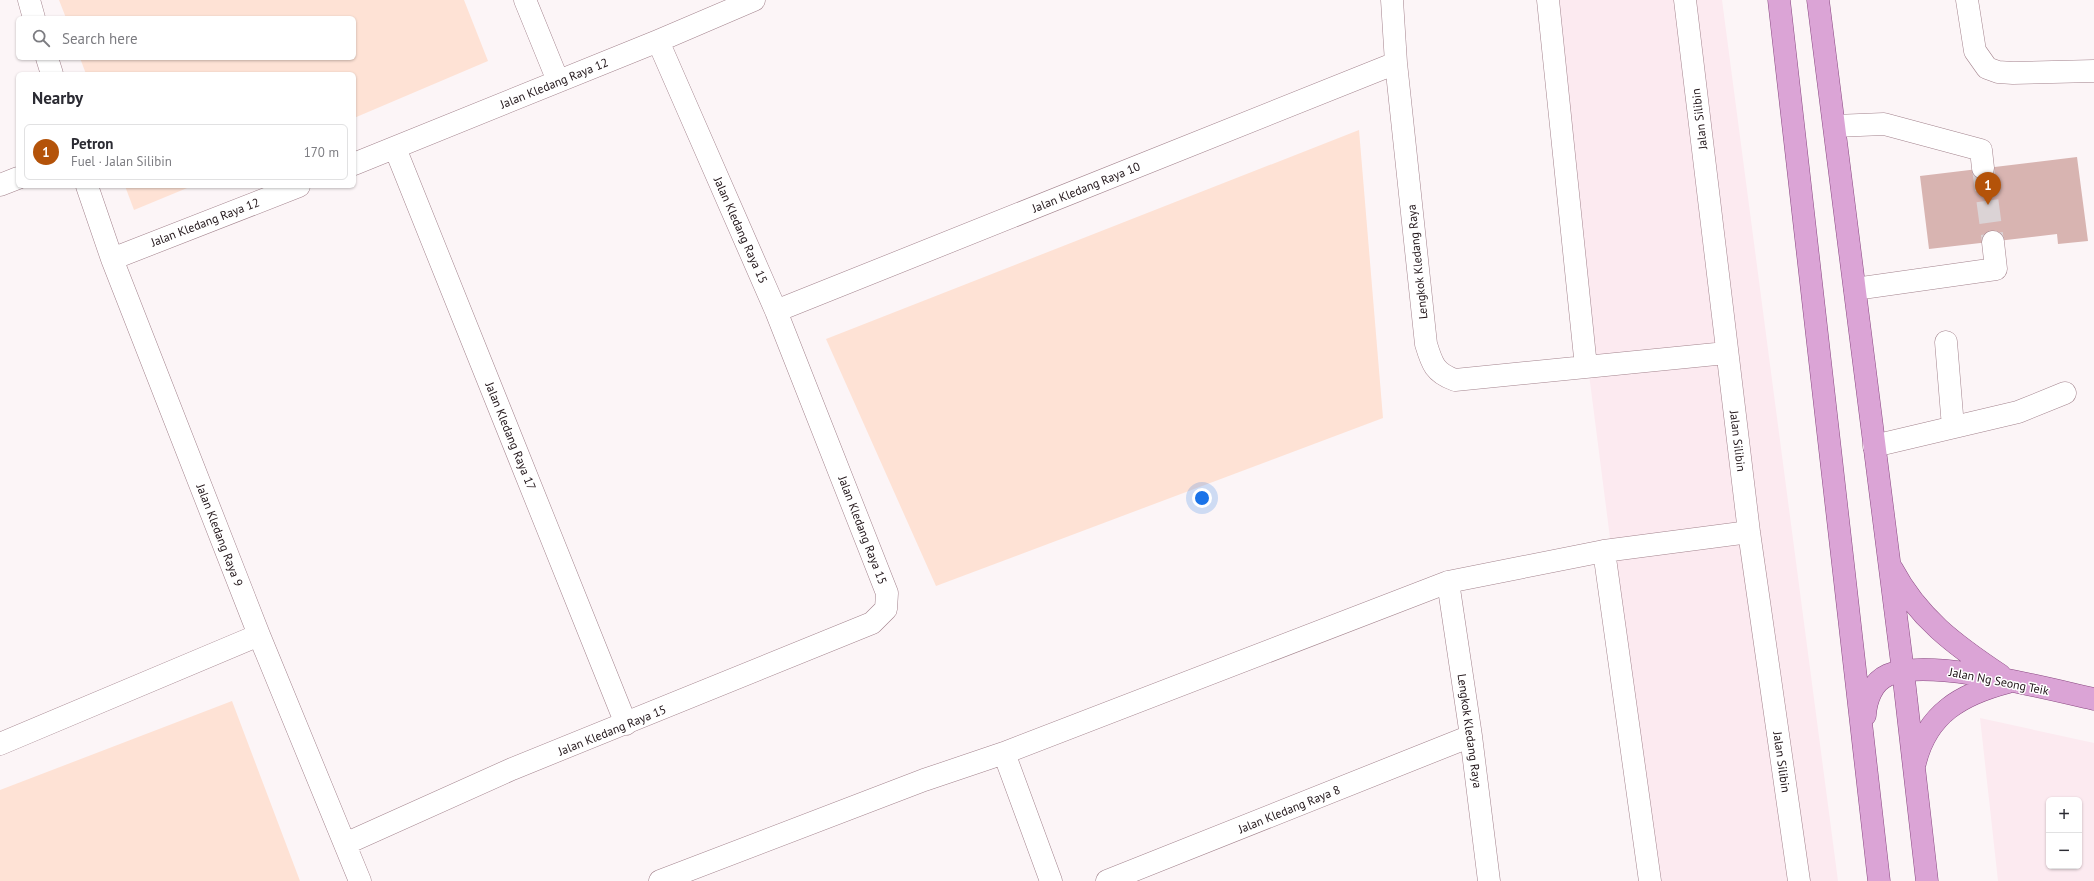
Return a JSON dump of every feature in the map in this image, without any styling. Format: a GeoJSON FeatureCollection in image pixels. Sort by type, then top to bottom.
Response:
{"type":"FeatureCollection","features":[{"type":"Feature","properties":{"kind":"main road"},"geometry":{"type":"LineString","coordinates":[[1780,0],[1879,881]]}},
{"type":"Feature","properties":{"kind":"main road"},"geometry":{"type":"LineString","coordinates":[[1818,0],[1903,671],[1913,770],[1927,881]]}},
{"type":"Feature","properties":{"kind":"main road"},"geometry":{"type":"LineString","coordinates":[[1888,558],[1904,589],[1936,628],[1956,645],[2009,682]]}},
{"type":"Feature","properties":{"kind":"main road","name":"Jalan Ng Seong Teik"},"geometry":{"type":"LineString","coordinates":[[1864,739],[1865,711],[1871,692],[1884,677],[1903,671],[1946,670],[2094,700]]}},
{"type":"Feature","properties":{"kind":"main road"},"geometry":{"type":"LineString","coordinates":[[1913,770],[1924,737],[1939,716],[1965,697],[2009,682]]}},
{"type":"Feature","properties":{"kind":"street"},"geometry":{"type":"LineString","coordinates":[[29,0],[33,16]]}},
{"type":"Feature","properties":{"kind":"street"},"geometry":{"type":"LineString","coordinates":[[525,0],[558,81]]}},
{"type":"Feature","properties":{"kind":"street","name":"Jalan Kledang Raya 12"},"geometry":{"type":"LineString","coordinates":[[356,163],[658,41],[754,0]]}},
{"type":"Feature","properties":{"kind":"street","name":"Lengkok Kledang Raya"},"geometry":{"type":"LineString","coordinates":[[1392,0],[1396,63],[1426,344],[1432,363],[1442,376],[1455,380],[1726,353]]}},
{"type":"Feature","properties":{"kind":"street"},"geometry":{"type":"LineString","coordinates":[[1548,0],[1586,367]]}},
{"type":"Feature","properties":{"kind":"street","name":"Jalan Silibin"},"geometry":{"type":"LineString","coordinates":[[1685,0],[1726,353],[1749,532],[1799,881]]}},
{"type":"Feature","properties":{"kind":"street"},"geometry":{"type":"LineString","coordinates":[[1967,0],[1975,51],[1987,68],[1998,72],[2013,73],[2094,71]]}},
{"type":"Feature","properties":{"kind":"street","name":"Jalan Kledang Raya 15"},"geometry":{"type":"LineString","coordinates":[[345,844],[512,769],[872,623],[886,609],[887,593],[776,311],[658,41]]}},
{"type":"Feature","properties":{"kind":"street"},"geometry":{"type":"LineString","coordinates":[[48,60],[51,72]]}},
{"type":"Feature","properties":{"kind":"street","name":"Jalan Kledang Raya 10"},"geometry":{"type":"LineString","coordinates":[[776,311],[1396,63]]}},
{"type":"Feature","properties":{"kind":"street"},"geometry":{"type":"LineString","coordinates":[[1835,126],[1884,124],[1981,150],[1983,168]]}},
{"type":"Feature","properties":{"kind":"street","name":"Jalan Kledang Raya 17"},"geometry":{"type":"LineString","coordinates":[[395,148],[626,724]]}},
{"type":"Feature","properties":{"kind":"street"},"geometry":{"type":"LineString","coordinates":[[0,184],[16,179]]}},
{"type":"Feature","properties":{"kind":"street","name":"Jalan Kledang Raya 9"},"geometry":{"type":"LineString","coordinates":[[89,188],[112,259],[259,636],[360,881]]}},
{"type":"Feature","properties":{"kind":"street","name":"Jalan Kledang Raya 12"},"geometry":{"type":"LineString","coordinates":[[112,259],[293,188]]}},
{"type":"Feature","properties":{"kind":"street"},"geometry":{"type":"LineString","coordinates":[[1855,289],[1996,269],[1993,242]]}},
{"type":"Feature","properties":{"kind":"street"},"geometry":{"type":"LineString","coordinates":[[1946,342],[1953,427]]}},
{"type":"Feature","properties":{"kind":"street"},"geometry":{"type":"LineString","coordinates":[[1874,446],[2018,412],[2065,393]]}},
{"type":"Feature","properties":{"kind":"street"},"geometry":{"type":"LineString","coordinates":[[660,881],[924,780],[1004,753],[1448,582],[1604,551],[1749,532]]}},
{"type":"Feature","properties":{"kind":"street"},"geometry":{"type":"LineString","coordinates":[[1604,551],[1650,881]]}},
{"type":"Feature","properties":{"kind":"street","name":"Lengkok Kledang Raya"},"geometry":{"type":"LineString","coordinates":[[1448,582],[1471,736],[1489,881]]}},
{"type":"Feature","properties":{"kind":"street"},"geometry":{"type":"LineString","coordinates":[[0,744],[259,636]]}},
{"type":"Feature","properties":{"kind":"street","name":"Jalan Kledang Raya 8"},"geometry":{"type":"LineString","coordinates":[[1107,881],[1471,736]]}},
{"type":"Feature","properties":{"kind":"street"},"geometry":{"type":"LineString","coordinates":[[1004,753],[1051,881]]}},
{"type":"Feature","properties":{"kind":"shaded area"},"geometry":{"type":"Polygon","coordinates":[[[59,0],[464,0],[488,61],[356,117],[356,72],[85,72],[81,60],[356,60],[356,16],[65,16],[59,0]]]}},
{"type":"Feature","properties":{"kind":"shaded area"},"geometry":{"type":"Polygon","coordinates":[[[1541,0],[1722,0],[1838,881],[1654,881],[1541,0]]]}},
{"type":"Feature","properties":{"kind":"shaded area"},"geometry":{"type":"Polygon","coordinates":[[[1359,130],[1383,418],[936,586],[826,339],[1359,130]]]}},
{"type":"Feature","properties":{"kind":"shaded area"},"geometry":{"type":"Polygon","coordinates":[[[126,188],[187,188],[134,210],[126,188]]]}},
{"type":"Feature","properties":{"kind":"shaded area"},"geometry":{"type":"Polygon","coordinates":[[[232,701],[300,881],[0,881],[0,790],[232,701]]]}},
{"type":"Feature","properties":{"kind":"shaded area"},"geometry":{"type":"Polygon","coordinates":[[[1980,718],[2094,743],[2094,881],[1998,881],[1980,718]]]}},
{"type":"Feature","properties":{"kind":"building"},"geometry":{"type":"Polygon","coordinates":[[[2077,157],[2088,241],[2058,244],[2057,234],[1929,249],[1920,176],[2077,157]]]}},
{"type":"Feature","properties":{"kind":"tunnel"},"geometry":{"type":"LineString","coordinates":[[1983,168],[1993,242]]}},
{"type":"Feature","properties":{"kind":"place","name":"Petron"},"geometry":{"type":"Point","coordinates":[1988,205]}}]}
